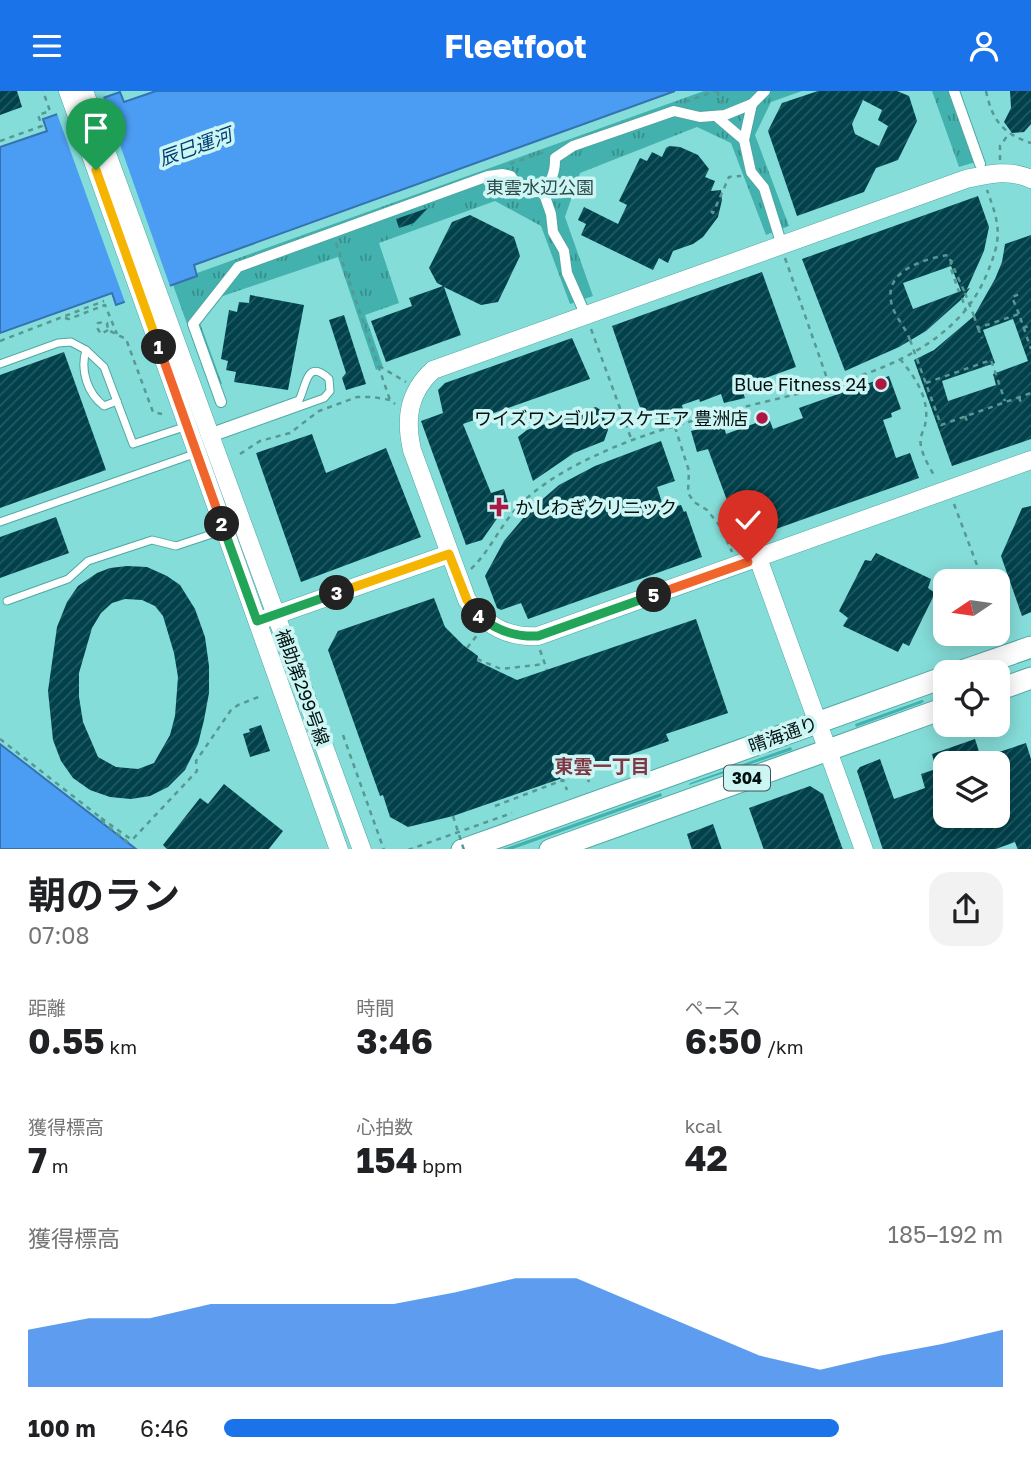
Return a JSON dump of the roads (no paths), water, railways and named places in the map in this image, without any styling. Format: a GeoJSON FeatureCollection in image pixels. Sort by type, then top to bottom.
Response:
{"type":"FeatureCollection","features":[{"type":"Feature","properties":{"kind":"main road"},"geometry":{"type":"LineString","coordinates":[[992,660],[1031,646]]}},
{"type":"Feature","properties":{"kind":"main road"},"geometry":{"type":"LineString","coordinates":[[1010,686],[1031,678]]}},
{"type":"Feature","properties":{"kind":"main road","name":"晴海通り"},"geometry":{"type":"LineString","coordinates":[[460,840],[933,681]]}},
{"type":"Feature","properties":{"kind":"main road","name":"晴海通り"},"geometry":{"type":"LineString","coordinates":[[550,849],[933,712]]}},
{"type":"Feature","properties":{"kind":"street","name":"補助第299号線"},"geometry":{"type":"LineString","coordinates":[[68,91],[161,324],[211,435],[362,849]]}},
{"type":"Feature","properties":{"kind":"street","name":"補助第299号線"},"geometry":{"type":"LineString","coordinates":[[84,91],[161,324],[187,426],[339,849]]}},
{"type":"Feature","properties":{"kind":"street"},"geometry":{"type":"LineString","coordinates":[[221,402],[193,324],[238,267],[488,176],[503,174],[510,176],[524,191],[543,191],[552,180],[555,158],[573,146],[674,111],[700,117],[717,117],[742,110],[765,91]]}},
{"type":"Feature","properties":{"kind":"street"},"geometry":{"type":"LineString","coordinates":[[954,91],[980,164]]}},
{"type":"Feature","properties":{"kind":"street"},"geometry":{"type":"LineString","coordinates":[[752,104],[744,141],[751,172],[764,188],[779,236]]}},
{"type":"Feature","properties":{"kind":"street"},"geometry":{"type":"LineString","coordinates":[[717,117],[744,141]]}},
{"type":"Feature","properties":{"kind":"street"},"geometry":{"type":"LineString","coordinates":[[1031,179],[1013,173],[984,175],[966,180],[433,370],[422,380],[408,411],[412,450],[467,600],[477,614],[499,630],[520,636],[538,636],[1031,460]]}},
{"type":"Feature","properties":{"kind":"street"},"geometry":{"type":"LineString","coordinates":[[543,191],[551,214],[553,232],[564,251],[567,272],[582,307]]}},
{"type":"Feature","properties":{"kind":"street"},"geometry":{"type":"LineString","coordinates":[[257,621],[449,554]]}},
{"type":"Feature","properties":{"kind":"street"},"geometry":{"type":"LineString","coordinates":[[758,558],[863,849]]}},
{"type":"Feature","properties":{"kind":"street"},"geometry":{"type":"LineString","coordinates":[[328,817],[333,849]]}},
{"type":"Feature","properties":{"kind":"lane"},"geometry":{"type":"LineString","coordinates":[[0,364],[58,342],[71,342],[104,366],[133,444],[187,426]]}},
{"type":"Feature","properties":{"kind":"lane"},"geometry":{"type":"LineString","coordinates":[[86,351],[82,364],[92,397],[104,406],[117,401]]}},
{"type":"Feature","properties":{"kind":"lane"},"geometry":{"type":"LineString","coordinates":[[313,373],[322,373],[329,379],[330,391],[324,398],[211,435],[299,400],[306,378],[313,373]]}},
{"type":"Feature","properties":{"kind":"lane"},"geometry":{"type":"LineString","coordinates":[[0,522],[197,453]]}},
{"type":"Feature","properties":{"kind":"lane"},"geometry":{"type":"LineString","coordinates":[[7,601],[68,579],[88,561],[152,540],[176,547],[224,530]]}},
{"type":"Feature","properties":{"kind":"water","name":"辰巳運河"},"geometry":{"type":"Polygon","coordinates":[[[156,91],[675,91],[194,265],[197,276],[116,305],[112,293],[0,333],[0,147],[47,131],[43,119],[120,92],[124,102],[156,91]]]}},
{"type":"Feature","properties":{"kind":"water"},"geometry":{"type":"Polygon","coordinates":[[[0,744],[136,849],[0,849],[0,744]]]}},
{"type":"Feature","properties":{"kind":"place","name":"Blue Fitness 24"},"geometry":{"type":"Point","coordinates":[881,384]}},
{"type":"Feature","properties":{"kind":"place","name":"ワイズワンゴルフスケエア 豊洲店"},"geometry":{"type":"Point","coordinates":[762,418]}},
{"type":"Feature","properties":{"kind":"place","name":"かしわぎクリニック"},"geometry":{"type":"Point","coordinates":[499,507]}},
{"type":"Feature","properties":{"kind":"district","name":"東雲一丁目"},"geometry":{"type":"Point","coordinates":[602,765]}},
{"type":"Feature","properties":{"kind":"park label","name":"東雲水辺公園"},"geometry":{"type":"Point","coordinates":[540,187]}}]}
